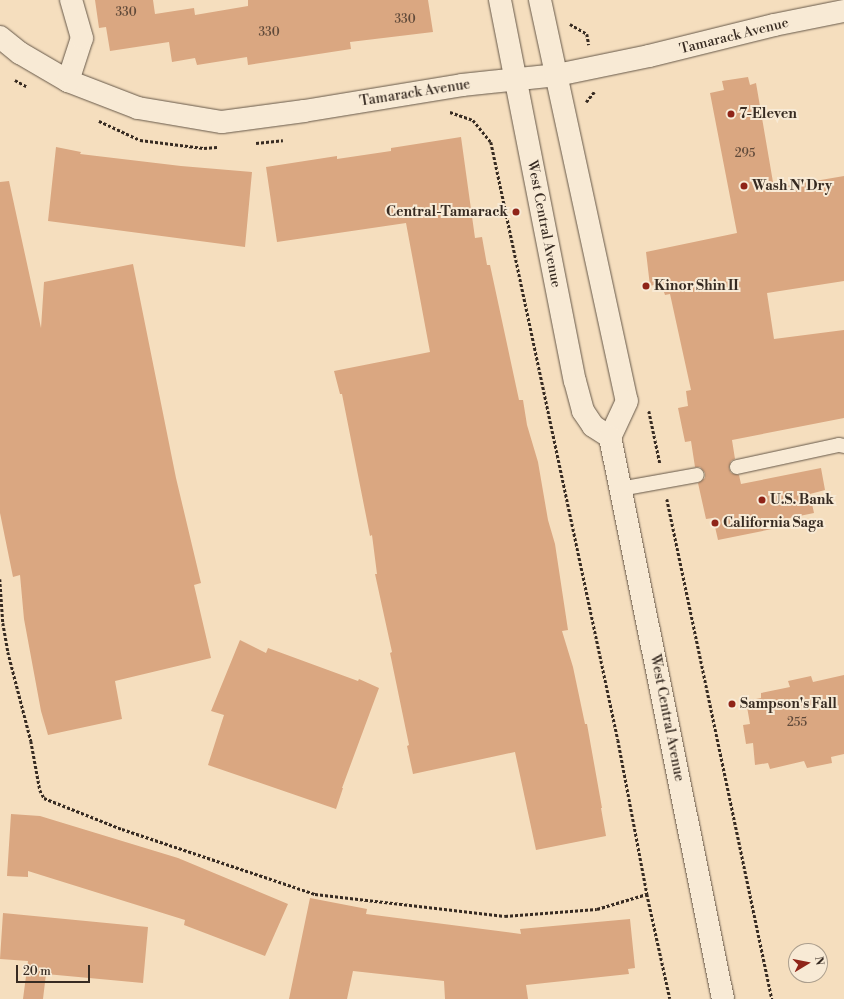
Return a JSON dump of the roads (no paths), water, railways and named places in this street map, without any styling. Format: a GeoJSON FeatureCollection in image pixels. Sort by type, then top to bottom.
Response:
{"type":"FeatureCollection","features":[{"type":"Feature","properties":{"kind":"main road"},"geometry":{"type":"LineString","coordinates":[[68,81],[82,38],[71,0]]}},
{"type":"Feature","properties":{"kind":"main road","name":"West Central Avenue"},"geometry":{"type":"LineString","coordinates":[[500,0],[575,381],[583,411],[593,426],[610,437],[723,999]]}},
{"type":"Feature","properties":{"kind":"main road"},"geometry":{"type":"LineString","coordinates":[[540,0],[627,401],[610,437]]}},
{"type":"Feature","properties":{"kind":"main road","name":"Tamarack Avenue"},"geometry":{"type":"LineString","coordinates":[[0,37],[20,52],[68,81],[138,108],[222,122],[304,111],[462,85],[516,81],[557,75],[649,56],[774,25],[844,11]]}},
{"type":"Feature","properties":{"kind":"lane"},"geometry":{"type":"LineString","coordinates":[[737,467],[840,445],[844,446]]}},
{"type":"Feature","properties":{"kind":"lane"},"geometry":{"type":"LineString","coordinates":[[620,490],[697,475]]}},
{"type":"Feature","properties":{"kind":"place","name":"7-Eleven"},"geometry":{"type":"Point","coordinates":[731,114]}},
{"type":"Feature","properties":{"kind":"place","name":"Wash N' Dry"},"geometry":{"type":"Point","coordinates":[744,186]}},
{"type":"Feature","properties":{"kind":"place","name":"Central-Tamarack"},"geometry":{"type":"Point","coordinates":[516,212]}},
{"type":"Feature","properties":{"kind":"place","name":"Kinor Shin II"},"geometry":{"type":"Point","coordinates":[646,286]}},
{"type":"Feature","properties":{"kind":"place","name":"U.S. Bank"},"geometry":{"type":"Point","coordinates":[762,500]}},
{"type":"Feature","properties":{"kind":"place","name":"California Saga"},"geometry":{"type":"Point","coordinates":[715,523]}},
{"type":"Feature","properties":{"kind":"place","name":"Sampson's Fall"},"geometry":{"type":"Point","coordinates":[732,704]}}]}
